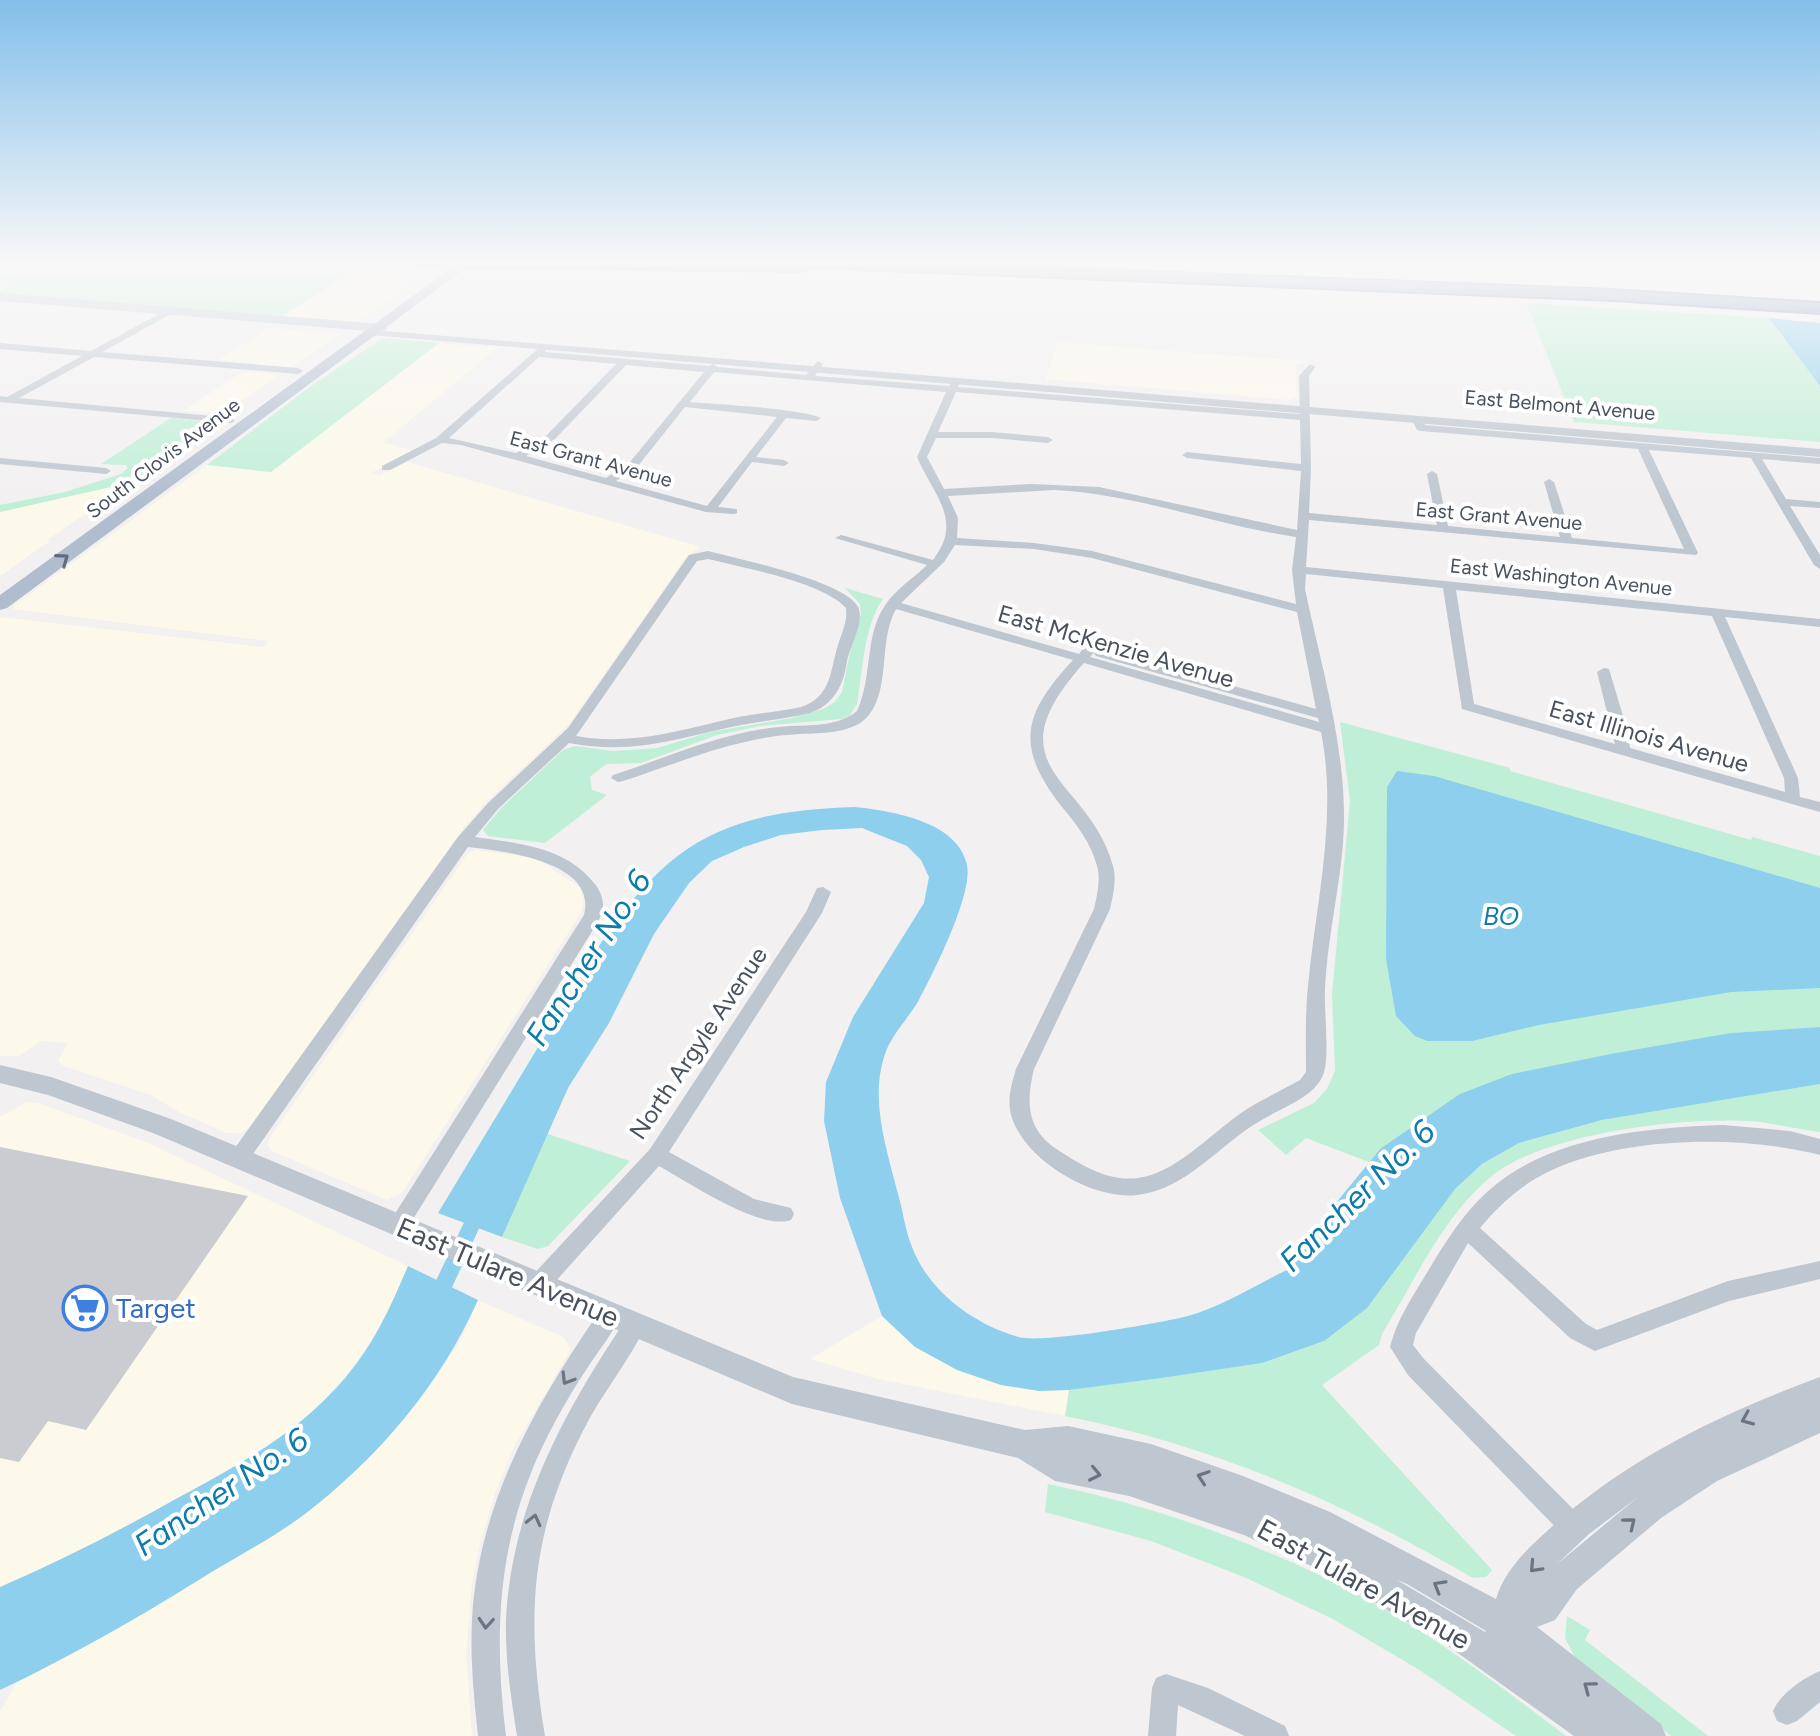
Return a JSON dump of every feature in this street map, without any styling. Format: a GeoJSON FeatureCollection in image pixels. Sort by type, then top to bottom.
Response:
{"type":"FeatureCollection","features":[{"type":"Feature","properties":{"kind":"main road","name":"South Clovis Avenue"},"geometry":{"type":"LineString","coordinates":[[0,583],[298,371],[346,343]]}},
{"type":"Feature","properties":{"kind":"main road","name":"South Clovis Avenue"},"geometry":{"type":"LineString","coordinates":[[0,604],[262,413],[351,343]]}},
{"type":"Feature","properties":{"kind":"main road"},"geometry":{"type":"LineString","coordinates":[[262,413],[273,397],[301,377],[302,373],[298,371]]}},
{"type":"Feature","properties":{"kind":"main road"},"geometry":{"type":"LineString","coordinates":[[221,442],[218,437],[257,409],[269,392]]}},
{"type":"Feature","properties":{"kind":"street"},"geometry":{"type":"LineString","coordinates":[[3,401],[113,343]]}},
{"type":"Feature","properties":{"kind":"street","name":"East Belmont Avenue"},"geometry":{"type":"LineString","coordinates":[[475,343],[541,351],[1820,453]]}},
{"type":"Feature","properties":{"kind":"street","name":"East Belmont Avenue"},"geometry":{"type":"LineString","coordinates":[[510,343],[955,385],[1621,430],[1820,447]]}},
{"type":"Feature","properties":{"kind":"street"},"geometry":{"type":"LineString","coordinates":[[0,346],[298,371]]}},
{"type":"Feature","properties":{"kind":"street"},"geometry":{"type":"LineString","coordinates":[[386,468],[440,440],[541,351],[713,367],[814,371]]}},
{"type":"Feature","properties":{"kind":"street"},"geometry":{"type":"LineString","coordinates":[[517,457],[551,437],[625,360]]}},
{"type":"Feature","properties":{"kind":"street"},"geometry":{"type":"LineString","coordinates":[[607,482],[634,464],[713,367]]}},
{"type":"Feature","properties":{"kind":"street"},"geometry":{"type":"LineString","coordinates":[[1085,654],[1050,697],[1043,713],[1036,747],[1039,765],[1047,781],[1085,825],[1098,847],[1105,867],[1106,887],[1102,909],[1025,1069],[1018,1094],[1020,1114],[1029,1133],[1046,1153],[1073,1172],[1109,1184],[1137,1187],[1173,1175],[1250,1117],[1299,1091],[1312,1080],[1317,1064],[1319,951],[1336,826],[1335,773],[1302,609],[1298,570],[1306,468],[1304,376],[1310,367]]}},
{"type":"Feature","properties":{"kind":"street"},"geometry":{"type":"LineString","coordinates":[[618,778],[709,744],[760,733],[835,726],[860,718],[868,704],[880,633],[896,600],[935,564],[950,541],[953,521],[922,457],[955,385]]}},
{"type":"Feature","properties":{"kind":"street"},"geometry":{"type":"LineString","coordinates":[[3,401],[230,420]]}},
{"type":"Feature","properties":{"kind":"street"},"geometry":{"type":"LineString","coordinates":[[683,404],[816,418]]}},
{"type":"Feature","properties":{"kind":"street"},"geometry":{"type":"LineString","coordinates":[[710,510],[784,414]]}},
{"type":"Feature","properties":{"kind":"street","name":"East Belmont Avenue"},"geometry":{"type":"LineString","coordinates":[[1417,420],[1421,428],[1433,431],[1494,433],[1820,461]]}},
{"type":"Feature","properties":{"kind":"street"},"geometry":{"type":"LineString","coordinates":[[1514,428],[1616,433],[1621,430]]}},
{"type":"Feature","properties":{"kind":"street"},"geometry":{"type":"LineString","coordinates":[[931,435],[1003,435],[1048,440]]}},
{"type":"Feature","properties":{"kind":"street","name":"East Grant Avenue"},"geometry":{"type":"LineString","coordinates":[[440,440],[462,442],[710,510],[733,511]]}},
{"type":"Feature","properties":{"kind":"street","name":"East Grant Avenue"},"geometry":{"type":"LineString","coordinates":[[1302,516],[1692,553],[1642,446]]}},
{"type":"Feature","properties":{"kind":"street"},"geometry":{"type":"LineString","coordinates":[[1187,455],[1306,468]]}},
{"type":"Feature","properties":{"kind":"street"},"geometry":{"type":"LineString","coordinates":[[1754,455],[1818,559]]}},
{"type":"Feature","properties":{"kind":"street"},"geometry":{"type":"LineString","coordinates":[[749,459],[784,463]]}},
{"type":"Feature","properties":{"kind":"street"},"geometry":{"type":"LineString","coordinates":[[0,461],[106,471]]}},
{"type":"Feature","properties":{"kind":"street"},"geometry":{"type":"LineString","coordinates":[[1432,474],[1443,529]]}},
{"type":"Feature","properties":{"kind":"street"},"geometry":{"type":"LineString","coordinates":[[1549,482],[1567,541]]}},
{"type":"Feature","properties":{"kind":"street"},"geometry":{"type":"LineString","coordinates":[[940,493],[1027,486],[1120,493],[1301,534]]}},
{"type":"Feature","properties":{"kind":"street"},"geometry":{"type":"LineString","coordinates":[[1782,502],[1820,505]]}},
{"type":"Feature","properties":{"kind":"street"},"geometry":{"type":"LineString","coordinates":[[841,538],[935,564]]}},
{"type":"Feature","properties":{"kind":"street"},"geometry":{"type":"LineString","coordinates":[[950,541],[1034,546],[1078,553],[1302,609]]}},
{"type":"Feature","properties":{"kind":"street"},"geometry":{"type":"LineString","coordinates":[[239,1158],[464,841],[493,806],[567,738],[696,556],[708,555],[839,593],[851,604],[854,614],[846,635],[839,682],[828,698],[815,707],[714,726],[642,745],[608,745],[567,738]]}},
{"type":"Feature","properties":{"kind":"street","name":"East Washington Avenue"},"geometry":{"type":"LineString","coordinates":[[1298,570],[1820,623]]}},
{"type":"Feature","properties":{"kind":"street","name":"East Illinois Avenue"},"geometry":{"type":"LineString","coordinates":[[1449,585],[1467,706],[1820,807]]}},
{"type":"Feature","properties":{"kind":"street","name":"East McKenzie Avenue"},"geometry":{"type":"LineString","coordinates":[[896,600],[1325,722]]}},
{"type":"Feature","properties":{"kind":"street"},"geometry":{"type":"LineString","coordinates":[[1717,613],[1791,778],[1793,799]]}},
{"type":"Feature","properties":{"kind":"street"},"geometry":{"type":"LineString","coordinates":[[1604,672],[1621,733],[1623,752]]}},
{"type":"Feature","properties":{"kind":"street"},"geometry":{"type":"LineString","coordinates":[[398,1226],[594,910],[593,891],[579,876],[554,858],[534,851],[464,841]]}},
{"type":"Feature","properties":{"kind":"street","name":"North Argyle Avenue"},"geometry":{"type":"LineString","coordinates":[[538,1285],[657,1155],[814,913],[823,892]]}},
{"type":"Feature","properties":{"kind":"street","name":"East Tulare Avenue"},"geometry":{"type":"LineString","coordinates":[[0,1074],[107,1104],[792,1390],[1025,1445],[1068,1440],[1151,1459],[1243,1491],[1319,1523],[1418,1573],[1507,1624]]}},
{"type":"Feature","properties":{"kind":"street"},"geometry":{"type":"LineString","coordinates":[[1574,1528],[1416,1367],[1401,1347],[1405,1330],[1467,1229],[1505,1189],[1527,1173],[1587,1151],[1657,1139],[1727,1134],[1787,1139],[1820,1147]]}},
{"type":"Feature","properties":{"kind":"street"},"geometry":{"type":"LineString","coordinates":[[657,1155],[750,1207],[784,1214]]}},
{"type":"Feature","properties":{"kind":"street"},"geometry":{"type":"LineString","coordinates":[[1467,1229],[1578,1331],[1595,1341],[1728,1291],[1820,1270]]}},
{"type":"Feature","properties":{"kind":"street"},"geometry":{"type":"LineString","coordinates":[[492,1736],[484,1650],[490,1566],[507,1502],[542,1421],[623,1320]]}},
{"type":"Feature","properties":{"kind":"street"},"geometry":{"type":"LineString","coordinates":[[531,1736],[518,1641],[523,1564],[548,1475],[623,1320]]}},
{"type":"Feature","properties":{"kind":"street","name":"East Tulare Avenue"},"geometry":{"type":"LineString","coordinates":[[1025,1445],[1055,1466],[1129,1481],[1249,1521],[1345,1567],[1491,1654],[1507,1624],[1514,1590],[1574,1528],[1611,1498],[1734,1424],[1820,1391]]}},
{"type":"Feature","properties":{"kind":"street","name":"East Tulare Avenue"},"geometry":{"type":"LineString","coordinates":[[1507,1624],[1543,1608],[1576,1569],[1661,1500],[1706,1470],[1820,1419]]}},
{"type":"Feature","properties":{"kind":"street"},"geometry":{"type":"LineString","coordinates":[[1507,1624],[1649,1736]]}},
{"type":"Feature","properties":{"kind":"street"},"geometry":{"type":"LineString","coordinates":[[1491,1654],[1603,1736]]}},
{"type":"Feature","properties":{"kind":"street"},"geometry":{"type":"LineString","coordinates":[[1787,1711],[1820,1685]]}},
{"type":"Feature","properties":{"kind":"street"},"geometry":{"type":"LineString","coordinates":[[1162,1736],[1166,1688],[1198,1698],[1275,1736]]}},
{"type":"Feature","properties":{"kind":"shaded area"},"geometry":{"type":"Polygon","coordinates":[[[246,343],[328,343],[292,367],[219,360],[246,343]]]}},
{"type":"Feature","properties":{"kind":"shaded area"},"geometry":{"type":"Polygon","coordinates":[[[439,343],[497,348],[384,442],[414,451],[371,473],[379,476],[407,462],[701,547],[686,557],[569,724],[485,803],[464,827],[249,1128],[241,1133],[227,1133],[181,1113],[151,1095],[64,1066],[58,1062],[67,1043],[41,1041],[19,1056],[0,1056],[0,617],[263,647],[268,641],[13,609],[207,465],[271,472],[439,343]]]}},
{"type":"Feature","properties":{"kind":"shaded area"},"geometry":{"type":"Polygon","coordinates":[[[1058,343],[1308,361],[1296,365],[1297,397],[1289,400],[1046,379],[1058,343]]]}},
{"type":"Feature","properties":{"kind":"shaded area"},"geometry":{"type":"Polygon","coordinates":[[[243,371],[280,375],[222,414],[183,411],[243,371]]]}},
{"type":"Feature","properties":{"kind":"shaded area"},"geometry":{"type":"Polygon","coordinates":[[[133,482],[47,540],[50,541],[0,576],[0,512],[133,482]]]}},
{"type":"Feature","properties":{"kind":"shaded area"},"geometry":{"type":"Polygon","coordinates":[[[477,850],[536,858],[579,887],[584,899],[581,913],[402,1193],[387,1200],[272,1151],[268,1146],[269,1139],[468,853],[477,850]]]}},
{"type":"Feature","properties":{"kind":"shaded area"},"geometry":{"type":"Polygon","coordinates":[[[27,1102],[38,1103],[146,1142],[408,1266],[382,1326],[346,1376],[310,1415],[254,1456],[72,1556],[0,1587],[0,1117],[27,1102]]]}},
{"type":"Feature","properties":{"kind":"shaded area"},"geometry":{"type":"Polygon","coordinates":[[[478,1300],[563,1337],[571,1349],[514,1447],[495,1493],[480,1544],[472,1584],[466,1651],[472,1736],[0,1736],[0,1711],[18,1681],[130,1622],[366,1462],[424,1395],[459,1343],[478,1300]]]}},
{"type":"Feature","properties":{"kind":"shaded area"},"geometry":{"type":"Polygon","coordinates":[[[882,1316],[915,1347],[1039,1391],[1069,1390],[1065,1416],[878,1379],[810,1359],[882,1316]]]}},
{"type":"Feature","properties":{"kind":"green space"},"geometry":{"type":"Polygon","coordinates":[[[375,343],[439,343],[271,472],[207,465],[311,386],[375,343]]]}},
{"type":"Feature","properties":{"kind":"green space"},"geometry":{"type":"Polygon","coordinates":[[[1542,343],[1788,343],[1820,386],[1820,442],[1574,422],[1542,343]]]}},
{"type":"Feature","properties":{"kind":"green space"},"geometry":{"type":"Polygon","coordinates":[[[171,418],[214,425],[133,482],[0,512],[0,505],[65,492],[121,474],[128,468],[126,465],[101,464],[171,418]]]}},
{"type":"Feature","properties":{"kind":"green space"},"geometry":{"type":"Polygon","coordinates":[[[845,588],[883,599],[871,623],[857,704],[850,715],[842,719],[760,726],[717,735],[641,763],[606,764],[590,777],[592,790],[607,795],[545,843],[488,836],[483,830],[502,807],[563,750],[575,746],[613,751],[657,748],[710,732],[792,718],[835,702],[842,692],[861,614],[860,604],[845,588]]]}},
{"type":"Feature","properties":{"kind":"green space"},"geometry":{"type":"Polygon","coordinates":[[[1340,722],[1510,768],[1510,771],[1751,840],[1752,837],[1820,856],[1820,1027],[1731,1033],[1380,1149],[1369,1162],[1306,1138],[1286,1155],[1258,1130],[1314,1103],[1327,1089],[1335,1071],[1332,995],[1350,801],[1340,722]]]}},
{"type":"Feature","properties":{"kind":"green space"},"geometry":{"type":"Polygon","coordinates":[[[1820,1084],[1820,1132],[1760,1122],[1660,1124],[1583,1137],[1517,1160],[1493,1175],[1459,1209],[1418,1271],[1382,1334],[1379,1345],[1322,1385],[1492,1570],[1486,1577],[1473,1578],[1375,1524],[1275,1479],[1173,1443],[1065,1416],[1069,1390],[1262,1363],[1324,1341],[1455,1189],[1482,1164],[1519,1143],[1602,1120],[1820,1084]]]}},
{"type":"Feature","properties":{"kind":"green space"},"geometry":{"type":"Polygon","coordinates":[[[545,1133],[630,1161],[548,1246],[538,1249],[502,1237],[545,1133]]]}},
{"type":"Feature","properties":{"kind":"green space"},"geometry":{"type":"Polygon","coordinates":[[[1048,1484],[1162,1513],[1235,1539],[1342,1586],[1429,1637],[1566,1736],[1516,1736],[1418,1669],[1333,1619],[1244,1577],[1151,1541],[1045,1512],[1048,1484]]]}},
{"type":"Feature","properties":{"kind":"green space"},"geometry":{"type":"Polygon","coordinates":[[[1567,1616],[1590,1630],[1585,1640],[1708,1736],[1671,1736],[1577,1661],[1565,1638],[1567,1616]]]}},
{"type":"Feature","properties":{"kind":"water"},"geometry":{"type":"Polygon","coordinates":[[[1788,343],[1820,343],[1820,386],[1788,343]]]}},
{"type":"Feature","properties":{"kind":"water","name":"BO"},"geometry":{"type":"Polygon","coordinates":[[[1397,771],[1434,776],[1820,888],[1820,988],[1731,992],[1539,1025],[1472,1041],[1427,1041],[1415,1036],[1396,1016],[1386,959],[1387,787],[1397,771]]]}},
{"type":"Feature","properties":{"kind":"water"},"geometry":{"type":"Polygon","coordinates":[[[855,807],[904,816],[937,828],[961,850],[967,865],[964,894],[942,953],[919,1000],[884,1057],[879,1108],[906,1227],[920,1263],[955,1304],[986,1324],[1019,1337],[1051,1338],[1129,1328],[1188,1316],[1287,1270],[1380,1149],[1460,1094],[1512,1074],[1731,1033],[1820,1027],[1820,1084],[1602,1120],[1519,1143],[1482,1164],[1455,1189],[1367,1308],[1324,1341],[1262,1363],[1161,1378],[1069,1390],[1039,1391],[1001,1385],[957,1370],[915,1347],[882,1316],[840,1198],[824,1121],[826,1082],[853,1017],[924,903],[929,877],[921,860],[907,846],[862,828],[822,830],[781,835],[744,847],[712,861],[689,883],[654,934],[609,1023],[568,1088],[502,1237],[438,1213],[604,938],[656,875],[682,853],[740,823],[774,815],[855,807]]]}},
{"type":"Feature","properties":{"kind":"water"},"geometry":{"type":"Polygon","coordinates":[[[408,1266],[478,1300],[463,1331],[426,1390],[382,1444],[332,1492],[280,1531],[102,1637],[0,1690],[0,1587],[131,1523],[244,1461],[288,1432],[328,1397],[356,1364],[381,1324],[408,1266]]]}},
{"type":"Feature","properties":{"kind":"building","name":"Target"},"geometry":{"type":"Polygon","coordinates":[[[0,1147],[248,1196],[86,1430],[48,1421],[19,1462],[0,1458],[0,1147]]]}},
{"type":"Feature","properties":{"kind":"waterway","name":"Fancher No. 6"},"geometry":{"type":"LineString","coordinates":[[436,1301],[478,1211]]}},
{"type":"Feature","properties":{"kind":"place","name":"Target"},"geometry":{"type":"Point","coordinates":[85,1308]}}]}
